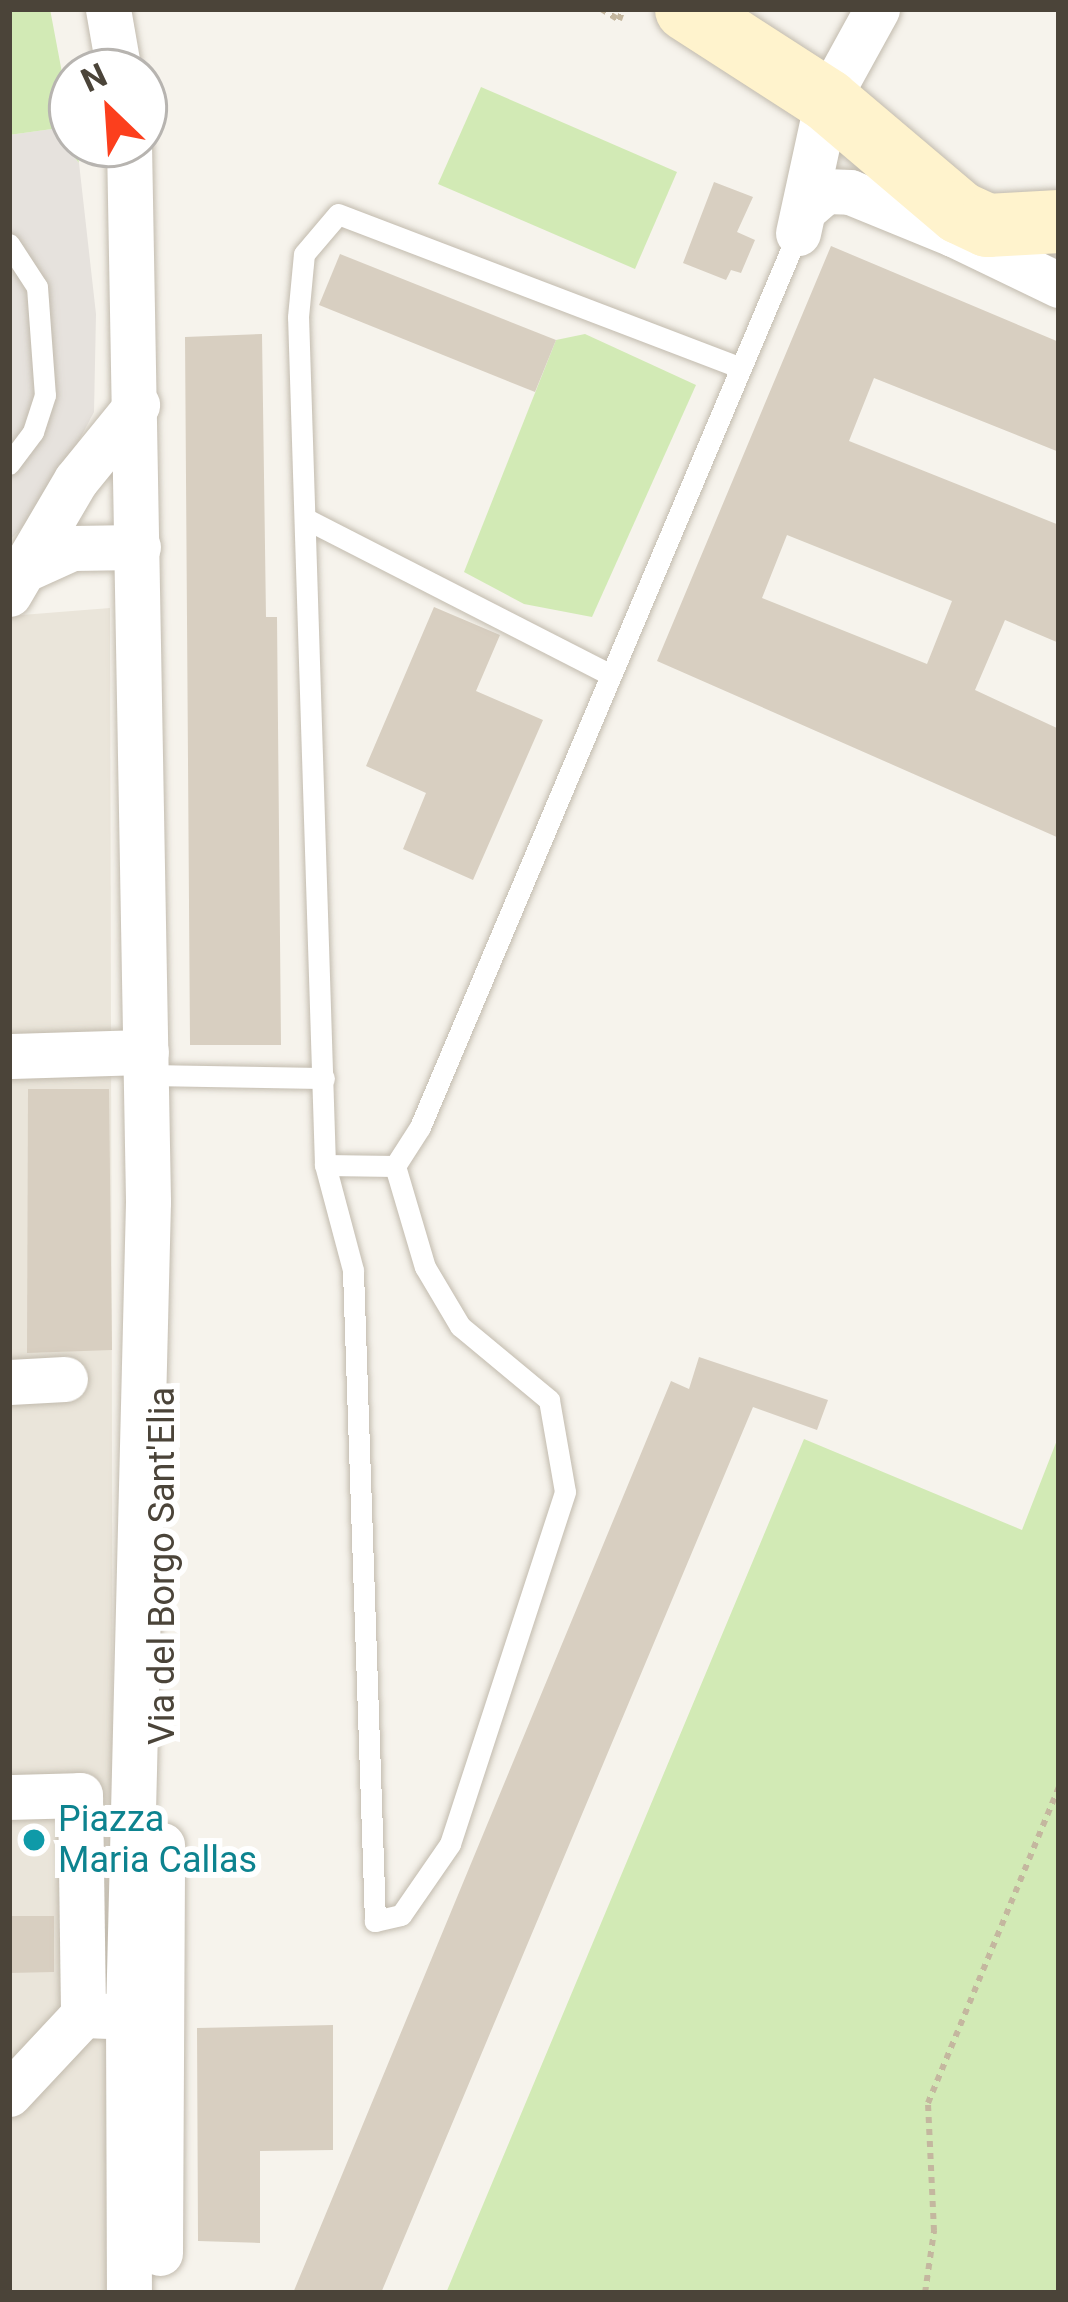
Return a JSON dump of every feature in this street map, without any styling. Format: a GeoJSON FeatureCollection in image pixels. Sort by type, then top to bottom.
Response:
{"type":"FeatureCollection","features":[{"type":"Feature","properties":{"kind":"street"},"geometry":{"type":"LineString","coordinates":[[107,9],[114,48]]}},
{"type":"Feature","properties":{"kind":"street"},"geometry":{"type":"LineString","coordinates":[[686,9],[827,100],[940,212],[1059,285]]}},
{"type":"Feature","properties":{"kind":"street"},"geometry":{"type":"LineString","coordinates":[[803,219],[809,160],[827,100],[877,9]]}},
{"type":"Feature","properties":{"kind":"street","name":"Via del Borgo Sant'Elia"},"geometry":{"type":"LineString","coordinates":[[129,2293],[124,2015],[148,1202],[130,168]]}},
{"type":"Feature","properties":{"kind":"street"},"geometry":{"type":"LineString","coordinates":[[803,219],[825,191],[850,192],[987,225],[1059,221]]}},
{"type":"Feature","properties":{"kind":"street"},"geometry":{"type":"LineString","coordinates":[[20,580],[76,480],[137,405]]}},
{"type":"Feature","properties":{"kind":"street"},"geometry":{"type":"LineString","coordinates":[[20,580],[72,548],[138,547]]}},
{"type":"Feature","properties":{"kind":"street"},"geometry":{"type":"LineString","coordinates":[[9,1056],[146,1063]]}},
{"type":"Feature","properties":{"kind":"street","name":"Via del Borgo Sant'Elia"},"geometry":{"type":"LineString","coordinates":[[148,1202],[164,1271],[124,2015],[160,2293]]}},
{"type":"Feature","properties":{"kind":"street"},"geometry":{"type":"LineString","coordinates":[[9,1382],[65,1378]]}},
{"type":"Feature","properties":{"kind":"street"},"geometry":{"type":"LineString","coordinates":[[9,2094],[124,2015],[80,1795]]}},
{"type":"Feature","properties":{"kind":"street"},"geometry":{"type":"LineString","coordinates":[[9,1797],[132,1795]]}},
{"type":"Feature","properties":{"kind":"lane"},"geometry":{"type":"LineString","coordinates":[[741,368],[338,214],[304,254],[298,317],[325,1165],[353,1270],[375,1921],[401,1915],[450,1844],[565,1492],[549,1400],[460,1326],[425,1268],[395,1166],[420,1126],[741,368],[803,219]]}},
{"type":"Feature","properties":{"kind":"lane"},"geometry":{"type":"LineString","coordinates":[[9,244],[31,266],[37,287],[45,395],[33,432],[9,464]]}},
{"type":"Feature","properties":{"kind":"lane"},"geometry":{"type":"LineString","coordinates":[[308,520],[611,675]]}},
{"type":"Feature","properties":{"kind":"lane"},"geometry":{"type":"LineString","coordinates":[[146,1063],[324,1078]]}},
{"type":"Feature","properties":{"kind":"lane"},"geometry":{"type":"LineString","coordinates":[[325,1165],[395,1166]]}},
{"type":"Feature","properties":{"kind":"path"},"geometry":{"type":"LineString","coordinates":[[601,9],[619,20],[623,9]]}},
{"type":"Feature","properties":{"kind":"path"},"geometry":{"type":"LineString","coordinates":[[925,2293],[934,2231],[928,2103],[1059,1787]]}},
{"type":"Feature","properties":{"kind":"shaded area"},"geometry":{"type":"Polygon","coordinates":[[[48,130],[48,168],[80,168],[96,314],[94,412],[46,503],[9,541],[9,135],[48,130]]]}},
{"type":"Feature","properties":{"kind":"shaded area"},"geometry":{"type":"Polygon","coordinates":[[[110,608],[114,2293],[9,2293],[9,616],[110,608]]]}},
{"type":"Feature","properties":{"kind":"green space"},"geometry":{"type":"Polygon","coordinates":[[[9,9],[50,9],[57,48],[48,48],[48,130],[9,135],[9,9]]]}},
{"type":"Feature","properties":{"kind":"green space"},"geometry":{"type":"Polygon","coordinates":[[[481,87],[677,172],[635,269],[438,184],[481,87]]]}},
{"type":"Feature","properties":{"kind":"green space"},"geometry":{"type":"Polygon","coordinates":[[[585,334],[696,385],[592,617],[524,604],[464,572],[556,340],[585,334]]]}},
{"type":"Feature","properties":{"kind":"green space"},"geometry":{"type":"Polygon","coordinates":[[[1059,1435],[1059,2293],[446,2293],[804,1439],[1022,1530],[1059,1435]]]}},
{"type":"Feature","properties":{"kind":"building"},"geometry":{"type":"Polygon","coordinates":[[[714,182],[753,197],[737,232],[755,240],[741,273],[731,270],[726,280],[683,263],[714,182]]]}},
{"type":"Feature","properties":{"kind":"building"},"geometry":{"type":"Polygon","coordinates":[[[831,246],[1059,342],[1059,452],[874,378],[849,441],[1059,525],[1059,643],[1005,620],[975,690],[1059,729],[1059,838],[657,661],[831,246]],[[787,535],[762,598],[927,664],[952,601],[787,535]]]}},
{"type":"Feature","properties":{"kind":"building"},"geometry":{"type":"Polygon","coordinates":[[[340,254],[556,340],[535,392],[319,305],[340,254]]]}},
{"type":"Feature","properties":{"kind":"building"},"geometry":{"type":"Polygon","coordinates":[[[262,334],[266,617],[277,617],[281,1045],[190,1045],[185,337],[262,334]]]}},
{"type":"Feature","properties":{"kind":"building"},"geometry":{"type":"Polygon","coordinates":[[[434,607],[500,635],[476,691],[543,720],[473,880],[403,849],[426,793],[366,766],[434,607]]]}},
{"type":"Feature","properties":{"kind":"building"},"geometry":{"type":"Polygon","coordinates":[[[28,1089],[109,1089],[112,1350],[27,1353],[28,1089]]]}},
{"type":"Feature","properties":{"kind":"building"},"geometry":{"type":"Polygon","coordinates":[[[699,1357],[828,1400],[817,1430],[753,1407],[381,2293],[293,2293],[671,1381],[689,1389],[699,1357]]]}},
{"type":"Feature","properties":{"kind":"building"},"geometry":{"type":"Polygon","coordinates":[[[9,1916],[54,1916],[54,1972],[9,1973],[9,1916]]]}},
{"type":"Feature","properties":{"kind":"building"},"geometry":{"type":"Polygon","coordinates":[[[333,2025],[333,2150],[260,2151],[260,2243],[198,2241],[197,2028],[333,2025]]]}},
{"type":"Feature","properties":{"kind":"place","name":"Piazza Maria Callas"},"geometry":{"type":"Point","coordinates":[34,1840]}}]}
